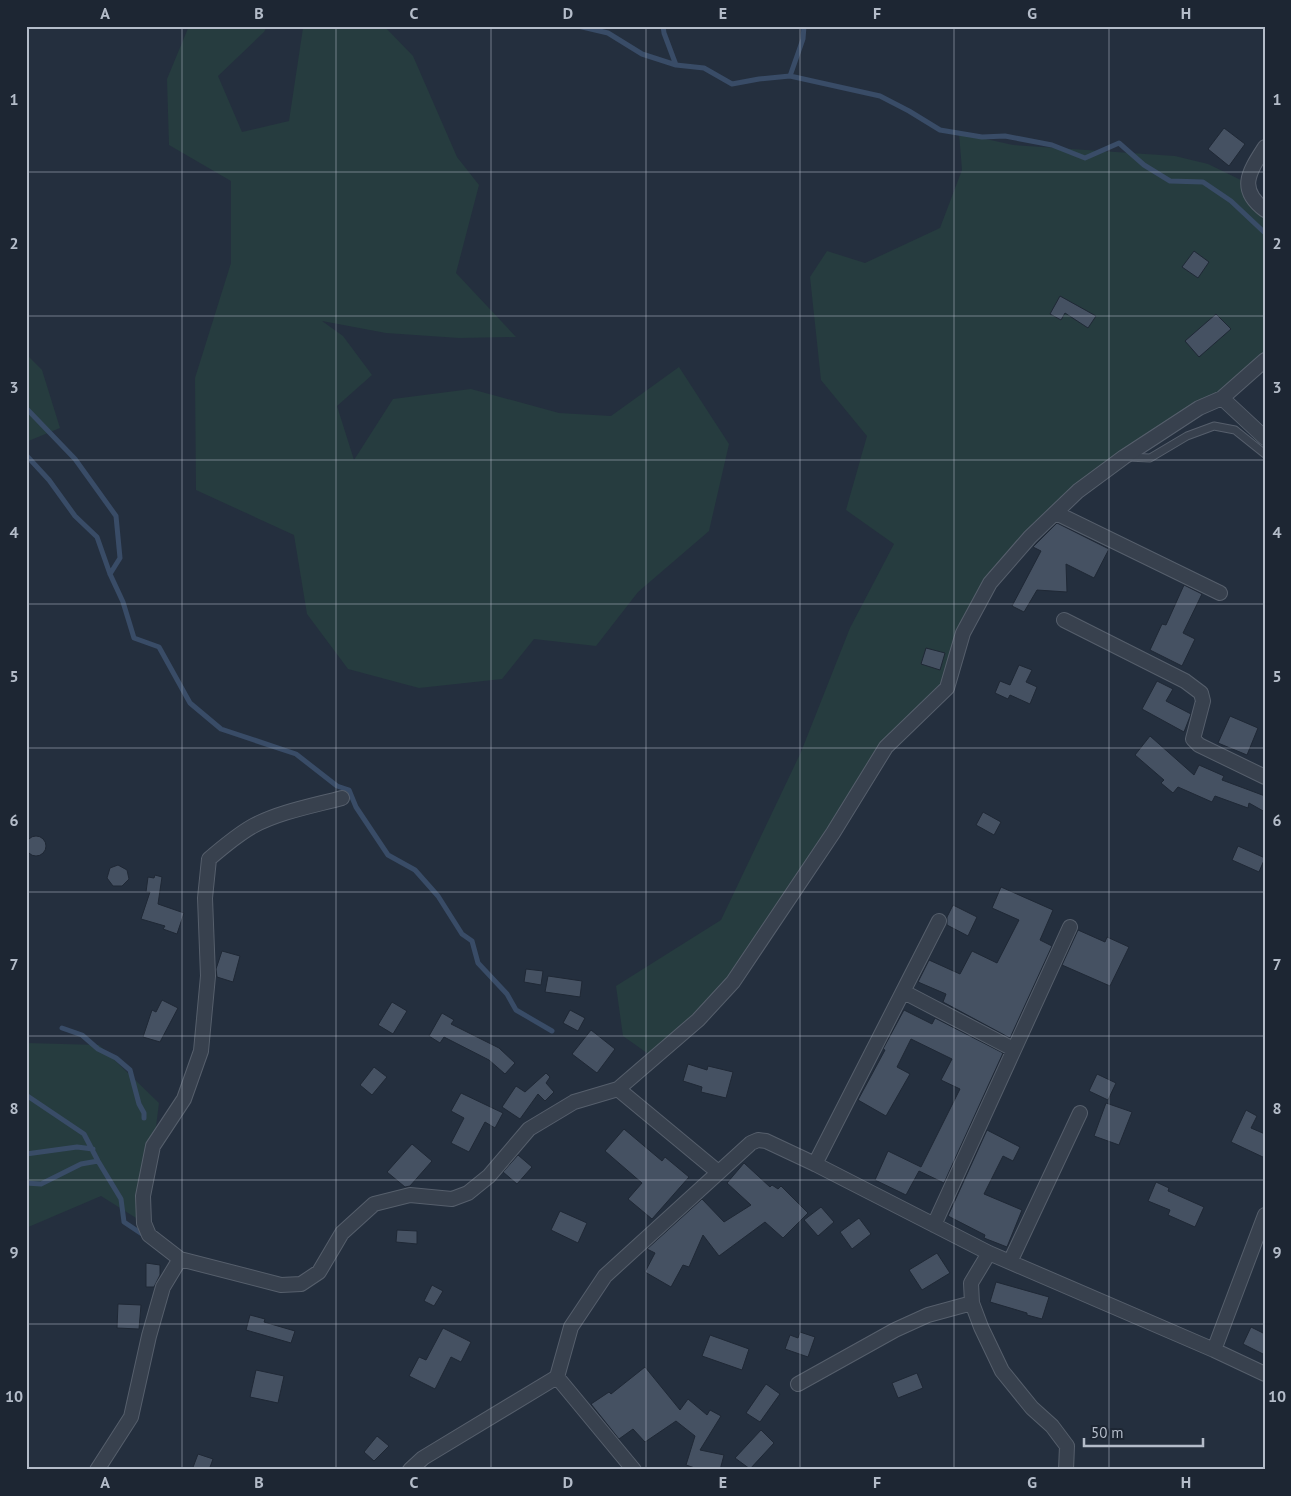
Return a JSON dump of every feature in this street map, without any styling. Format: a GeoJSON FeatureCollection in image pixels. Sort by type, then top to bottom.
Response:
{"type":"FeatureCollection","features":[{"type":"Feature","properties":{"kind":"street"},"geometry":{"type":"LineString","coordinates":[[1265,147],[1253,167],[1247,182],[1254,202],[1265,210]]}},
{"type":"Feature","properties":{"kind":"street"},"geometry":{"type":"LineString","coordinates":[[342,798],[283,814],[253,826],[232,839],[209,859],[205,898],[208,976],[201,1050],[184,1099],[153,1146],[143,1196],[144,1223],[149,1235],[180,1259],[281,1286],[301,1284],[320,1272],[342,1233],[374,1204],[410,1195],[452,1199],[468,1193],[489,1176],[529,1129],[574,1102],[618,1088],[698,1020],[733,982],[833,833],[886,747],[947,688],[963,633],[990,583],[1030,537],[1078,491],[1124,457],[1198,408],[1222,398],[1265,360]]}},
{"type":"Feature","properties":{"kind":"street"},"geometry":{"type":"LineString","coordinates":[[1222,398],[1265,438]]}},
{"type":"Feature","properties":{"kind":"street"},"geometry":{"type":"LineString","coordinates":[[1056,512],[1220,594]]}},
{"type":"Feature","properties":{"kind":"street"},"geometry":{"type":"LineString","coordinates":[[1064,620],[1185,681],[1201,693],[1203,701],[1193,739],[1199,745],[1265,777]]}},
{"type":"Feature","properties":{"kind":"street"},"geometry":{"type":"LineString","coordinates":[[815,1164],[940,921]]}},
{"type":"Feature","properties":{"kind":"street"},"geometry":{"type":"LineString","coordinates":[[934,1225],[1070,927]]}},
{"type":"Feature","properties":{"kind":"street"},"geometry":{"type":"LineString","coordinates":[[904,992],[1013,1049]]}},
{"type":"Feature","properties":{"kind":"street"},"geometry":{"type":"LineString","coordinates":[[618,1088],[718,1172]]}},
{"type":"Feature","properties":{"kind":"street"},"geometry":{"type":"LineString","coordinates":[[1010,1262],[1080,1113]]}},
{"type":"Feature","properties":{"kind":"street"},"geometry":{"type":"LineString","coordinates":[[410,1470],[423,1458],[557,1377],[571,1327],[605,1276],[718,1172],[751,1143],[758,1140],[766,1141],[815,1164],[989,1253],[1214,1350],[1265,1374]]}},
{"type":"Feature","properties":{"kind":"street"},"geometry":{"type":"LineString","coordinates":[[1214,1350],[1265,1215]]}},
{"type":"Feature","properties":{"kind":"street"},"geometry":{"type":"LineString","coordinates":[[989,1253],[971,1283],[972,1303],[1002,1371],[1032,1408],[1052,1426],[1067,1446],[1066,1470]]}},
{"type":"Feature","properties":{"kind":"street"},"geometry":{"type":"LineString","coordinates":[[97,1470],[131,1417],[149,1336],[163,1287],[180,1259]]}},
{"type":"Feature","properties":{"kind":"street"},"geometry":{"type":"LineString","coordinates":[[798,1384],[895,1330],[928,1315],[972,1303]]}},
{"type":"Feature","properties":{"kind":"street"},"geometry":{"type":"LineString","coordinates":[[557,1377],[634,1470]]}},
{"type":"Feature","properties":{"kind":"lane"},"geometry":{"type":"LineString","coordinates":[[1124,457],[1150,458],[1187,436],[1214,426],[1235,430],[1265,454]]}},
{"type":"Feature","properties":{"kind":"green space"},"geometry":{"type":"Polygon","coordinates":[[[189,26],[267,26],[264,32],[218,76],[242,132],[289,121],[303,28],[305,26],[384,26],[413,56],[457,157],[479,185],[456,273],[516,337],[459,338],[386,333],[322,321],[343,336],[372,375],[337,406],[354,460],[393,399],[471,389],[559,413],[611,416],[679,367],[729,444],[709,531],[638,592],[596,646],[534,639],[502,679],[419,688],[348,669],[307,614],[294,535],[196,490],[195,378],[231,263],[231,181],[169,145],[167,79],[189,26]]]}},
{"type":"Feature","properties":{"kind":"green space"},"geometry":{"type":"Polygon","coordinates":[[[959,133],[1013,145],[1175,156],[1208,164],[1247,183],[1265,210],[1265,360],[1222,398],[1124,457],[990,583],[947,688],[886,747],[733,982],[654,1058],[623,1036],[616,986],[721,920],[801,752],[850,628],[894,544],[846,510],[867,436],[821,380],[810,277],[827,251],[865,263],[940,228],[962,170],[959,133]]]}},
{"type":"Feature","properties":{"kind":"green space"},"geometry":{"type":"Polygon","coordinates":[[[26,354],[42,370],[60,428],[26,442],[26,354]]]}},
{"type":"Feature","properties":{"kind":"green space"},"geometry":{"type":"Polygon","coordinates":[[[26,1043],[99,1045],[159,1103],[144,1223],[101,1196],[26,1228],[26,1043]]]}},
{"type":"Feature","properties":{"kind":"building"},"geometry":{"type":"Polygon","coordinates":[[[1224,128],[1245,144],[1229,166],[1208,149],[1224,128]]]}},
{"type":"Feature","properties":{"kind":"building"},"geometry":{"type":"Polygon","coordinates":[[[1194,251],[1209,262],[1198,278],[1182,267],[1194,251]]]}},
{"type":"Feature","properties":{"kind":"building"},"geometry":{"type":"Polygon","coordinates":[[[1060,296],[1096,316],[1088,328],[1065,313],[1061,320],[1050,314],[1060,296]]]}},
{"type":"Feature","properties":{"kind":"building"},"geometry":{"type":"Polygon","coordinates":[[[1216,314],[1231,329],[1199,357],[1185,341],[1216,314]]]}},
{"type":"Feature","properties":{"kind":"building"},"geometry":{"type":"Polygon","coordinates":[[[1057,523],[1109,549],[1094,578],[1066,564],[1067,592],[1037,590],[1024,612],[1012,606],[1041,551],[1033,547],[1057,523]]]}},
{"type":"Feature","properties":{"kind":"building"},"geometry":{"type":"Polygon","coordinates":[[[1184,585],[1202,594],[1183,633],[1195,639],[1182,666],[1150,650],[1162,624],[1166,625],[1184,585]]]}},
{"type":"Feature","properties":{"kind":"building"},"geometry":{"type":"Polygon","coordinates":[[[926,648],[945,653],[940,670],[921,664],[926,648]]]}},
{"type":"Feature","properties":{"kind":"building"},"geometry":{"type":"Polygon","coordinates":[[[1019,665],[1032,670],[1026,682],[1037,687],[1030,704],[1010,695],[1008,699],[995,693],[1000,681],[1010,685],[1019,665]]]}},
{"type":"Feature","properties":{"kind":"building"},"geometry":{"type":"Polygon","coordinates":[[[1157,681],[1173,689],[1166,701],[1191,714],[1184,732],[1142,709],[1157,681]]]}},
{"type":"Feature","properties":{"kind":"building"},"geometry":{"type":"Polygon","coordinates":[[[1230,716],[1258,728],[1247,755],[1218,743],[1230,716]]]}},
{"type":"Feature","properties":{"kind":"building"},"geometry":{"type":"Polygon","coordinates":[[[1150,736],[1194,775],[1199,765],[1224,776],[1222,780],[1265,796],[1265,812],[1249,803],[1248,808],[1215,796],[1212,802],[1178,787],[1173,793],[1161,783],[1164,780],[1135,755],[1150,736]]]}},
{"type":"Feature","properties":{"kind":"building"},"geometry":{"type":"Polygon","coordinates":[[[983,812],[1001,822],[994,835],[976,825],[983,812]]]}},
{"type":"Feature","properties":{"kind":"building"},"geometry":{"type":"Polygon","coordinates":[[[32,836],[40,836],[46,842],[46,850],[40,856],[32,856],[26,850],[26,842],[32,836]]]}},
{"type":"Feature","properties":{"kind":"building"},"geometry":{"type":"Polygon","coordinates":[[[1238,846],[1265,858],[1259,872],[1232,860],[1238,846]]]}},
{"type":"Feature","properties":{"kind":"building"},"geometry":{"type":"Polygon","coordinates":[[[118,865],[127,870],[129,879],[122,886],[113,886],[107,878],[110,868],[118,865]]]}},
{"type":"Feature","properties":{"kind":"building"},"geometry":{"type":"Polygon","coordinates":[[[155,875],[162,877],[158,904],[184,913],[177,934],[163,929],[165,926],[141,919],[150,892],[146,892],[148,877],[154,878],[155,875]]]}},
{"type":"Feature","properties":{"kind":"building"},"geometry":{"type":"Polygon","coordinates":[[[1001,887],[1053,910],[1040,940],[1052,946],[1010,1038],[943,1002],[946,994],[918,982],[929,960],[960,974],[972,951],[997,963],[1019,920],[992,908],[1001,887]]]}},
{"type":"Feature","properties":{"kind":"building"},"geometry":{"type":"Polygon","coordinates":[[[953,905],[977,917],[968,936],[947,925],[947,917],[953,905]]]}},
{"type":"Feature","properties":{"kind":"building"},"geometry":{"type":"Polygon","coordinates":[[[1078,930],[1105,942],[1107,937],[1129,947],[1110,986],[1062,965],[1078,930]]]}},
{"type":"Feature","properties":{"kind":"building"},"geometry":{"type":"Polygon","coordinates":[[[222,951],[240,956],[233,982],[217,977],[216,969],[222,951]]]}},
{"type":"Feature","properties":{"kind":"building"},"geometry":{"type":"Polygon","coordinates":[[[526,969],[543,971],[541,985],[524,982],[526,969]]]}},
{"type":"Feature","properties":{"kind":"building"},"geometry":{"type":"Polygon","coordinates":[[[548,976],[582,981],[580,997],[545,992],[548,976]]]}},
{"type":"Feature","properties":{"kind":"building"},"geometry":{"type":"Polygon","coordinates":[[[162,1000],[178,1008],[160,1042],[143,1037],[152,1010],[156,1012],[162,1000]]]}},
{"type":"Feature","properties":{"kind":"building"},"geometry":{"type":"Polygon","coordinates":[[[392,1002],[407,1011],[393,1034],[378,1025],[392,1002]]]}},
{"type":"Feature","properties":{"kind":"building"},"geometry":{"type":"Polygon","coordinates":[[[570,1010],[585,1018],[578,1031],[563,1023],[570,1010]]]}},
{"type":"Feature","properties":{"kind":"building"},"geometry":{"type":"Polygon","coordinates":[[[904,1010],[932,1024],[935,1018],[1003,1053],[944,1183],[919,1171],[906,1195],[875,1180],[888,1151],[921,1167],[960,1089],[941,1080],[952,1059],[911,1039],[897,1067],[910,1074],[886,1116],[858,1100],[904,1010]]]}},
{"type":"Feature","properties":{"kind":"building"},"geometry":{"type":"Polygon","coordinates":[[[442,1013],[454,1020],[451,1024],[499,1048],[515,1063],[505,1074],[489,1060],[444,1037],[440,1043],[429,1036],[442,1013]]]}},
{"type":"Feature","properties":{"kind":"building"},"geometry":{"type":"Polygon","coordinates":[[[591,1030],[615,1049],[597,1073],[572,1054],[591,1030]]]}},
{"type":"Feature","properties":{"kind":"building"},"geometry":{"type":"Polygon","coordinates":[[[688,1064],[707,1070],[708,1066],[733,1072],[726,1098],[701,1092],[702,1087],[683,1081],[688,1064]]]}},
{"type":"Feature","properties":{"kind":"building"},"geometry":{"type":"Polygon","coordinates":[[[374,1067],[387,1077],[372,1095],[360,1085],[374,1067]]]}},
{"type":"Feature","properties":{"kind":"building"},"geometry":{"type":"Polygon","coordinates":[[[546,1073],[550,1077],[546,1083],[554,1092],[545,1101],[538,1094],[520,1119],[502,1107],[516,1086],[525,1092],[546,1073]]]}},
{"type":"Feature","properties":{"kind":"building"},"geometry":{"type":"Polygon","coordinates":[[[1097,1074],[1116,1083],[1108,1100],[1089,1091],[1097,1074]]]}},
{"type":"Feature","properties":{"kind":"building"},"geometry":{"type":"Polygon","coordinates":[[[461,1093],[503,1113],[495,1128],[485,1122],[469,1152],[451,1143],[464,1118],[451,1111],[461,1093]]]}},
{"type":"Feature","properties":{"kind":"building"},"geometry":{"type":"Polygon","coordinates":[[[1106,1103],[1132,1112],[1119,1145],[1094,1136],[1106,1103]]]}},
{"type":"Feature","properties":{"kind":"building"},"geometry":{"type":"Polygon","coordinates":[[[1246,1110],[1257,1116],[1251,1128],[1265,1134],[1265,1158],[1231,1142],[1246,1110]]]}},
{"type":"Feature","properties":{"kind":"building"},"geometry":{"type":"Polygon","coordinates":[[[624,1129],[662,1161],[665,1157],[689,1177],[652,1219],[628,1199],[642,1183],[605,1151],[624,1129]]]}},
{"type":"Feature","properties":{"kind":"building"},"geometry":{"type":"Polygon","coordinates":[[[987,1130],[1020,1147],[1013,1161],[1003,1156],[984,1194],[1022,1210],[1007,1247],[984,1238],[985,1235],[948,1216],[987,1130]]]}},
{"type":"Feature","properties":{"kind":"building"},"geometry":{"type":"Polygon","coordinates":[[[412,1144],[432,1161],[410,1186],[405,1187],[387,1172],[412,1144]]]}},
{"type":"Feature","properties":{"kind":"building"},"geometry":{"type":"Polygon","coordinates":[[[518,1155],[532,1167],[517,1184],[503,1172],[518,1155]]]}},
{"type":"Feature","properties":{"kind":"building"},"geometry":{"type":"Polygon","coordinates":[[[744,1163],[770,1187],[772,1185],[778,1189],[781,1186],[808,1213],[783,1238],[765,1222],[719,1256],[703,1235],[689,1267],[683,1265],[671,1287],[645,1272],[655,1253],[647,1249],[702,1199],[724,1222],[751,1205],[727,1183],[744,1163]]]}},
{"type":"Feature","properties":{"kind":"building"},"geometry":{"type":"Polygon","coordinates":[[[1156,1182],[1169,1188],[1168,1191],[1204,1207],[1195,1227],[1168,1215],[1170,1210],[1148,1201],[1156,1182]]]}},
{"type":"Feature","properties":{"kind":"building"},"geometry":{"type":"Polygon","coordinates":[[[821,1207],[834,1222],[818,1236],[804,1220],[821,1207]]]}},
{"type":"Feature","properties":{"kind":"building"},"geometry":{"type":"Polygon","coordinates":[[[560,1211],[587,1223],[578,1243],[551,1230],[560,1211]]]}},
{"type":"Feature","properties":{"kind":"building"},"geometry":{"type":"Polygon","coordinates":[[[859,1218],[871,1234],[852,1249],[840,1232],[859,1218]]]}},
{"type":"Feature","properties":{"kind":"building"},"geometry":{"type":"Polygon","coordinates":[[[397,1230],[417,1231],[417,1244],[396,1242],[397,1230]]]}},
{"type":"Feature","properties":{"kind":"building"},"geometry":{"type":"Polygon","coordinates":[[[937,1253],[950,1273],[922,1290],[909,1270],[937,1253]]]}},
{"type":"Feature","properties":{"kind":"building"},"geometry":{"type":"Polygon","coordinates":[[[146,1263],[160,1265],[160,1275],[154,1287],[146,1287],[146,1263]]]}},
{"type":"Feature","properties":{"kind":"building"},"geometry":{"type":"Polygon","coordinates":[[[996,1282],[1049,1297],[1042,1319],[990,1302],[996,1282]]]}},
{"type":"Feature","properties":{"kind":"building"},"geometry":{"type":"Polygon","coordinates":[[[432,1285],[443,1291],[434,1306],[424,1301],[432,1285]]]}},
{"type":"Feature","properties":{"kind":"building"},"geometry":{"type":"Polygon","coordinates":[[[118,1304],[141,1305],[139,1329],[117,1328],[118,1304]]]}},
{"type":"Feature","properties":{"kind":"building"},"geometry":{"type":"Polygon","coordinates":[[[250,1315],[265,1319],[264,1322],[295,1331],[291,1343],[246,1330],[250,1315]]]}},
{"type":"Feature","properties":{"kind":"building"},"geometry":{"type":"Polygon","coordinates":[[[1251,1327],[1265,1334],[1265,1355],[1243,1344],[1251,1327]]]}},
{"type":"Feature","properties":{"kind":"building"},"geometry":{"type":"Polygon","coordinates":[[[443,1328],[471,1342],[461,1362],[451,1357],[435,1389],[409,1376],[419,1357],[426,1360],[443,1328]]]}},
{"type":"Feature","properties":{"kind":"building"},"geometry":{"type":"Polygon","coordinates":[[[800,1332],[815,1337],[808,1357],[785,1349],[790,1335],[798,1338],[800,1332]]]}},
{"type":"Feature","properties":{"kind":"building"},"geometry":{"type":"Polygon","coordinates":[[[710,1335],[749,1349],[742,1370],[702,1356],[710,1335]]]}},
{"type":"Feature","properties":{"kind":"building"},"geometry":{"type":"Polygon","coordinates":[[[645,1367],[680,1410],[688,1399],[707,1415],[710,1410],[721,1416],[700,1450],[724,1455],[720,1470],[701,1470],[686,1465],[695,1436],[676,1421],[645,1442],[633,1429],[619,1439],[591,1404],[609,1392],[611,1394],[645,1367]]]}},
{"type":"Feature","properties":{"kind":"building"},"geometry":{"type":"Polygon","coordinates":[[[256,1370],[284,1376],[278,1403],[250,1397],[256,1370]]]}},
{"type":"Feature","properties":{"kind":"building"},"geometry":{"type":"Polygon","coordinates":[[[917,1373],[923,1388],[898,1398],[892,1383],[917,1373]]]}},
{"type":"Feature","properties":{"kind":"building"},"geometry":{"type":"Polygon","coordinates":[[[766,1384],[780,1394],[760,1422],[746,1413],[766,1384]]]}},
{"type":"Feature","properties":{"kind":"building"},"geometry":{"type":"Polygon","coordinates":[[[761,1430],[774,1443],[750,1469],[735,1458],[761,1430]]]}},
{"type":"Feature","properties":{"kind":"building"},"geometry":{"type":"Polygon","coordinates":[[[377,1436],[389,1446],[374,1461],[364,1452],[377,1436]]]}},
{"type":"Feature","properties":{"kind":"building"},"geometry":{"type":"Polygon","coordinates":[[[198,1454],[213,1459],[209,1470],[192,1470],[198,1454]]]}},
{"type":"Feature","properties":{"kind":"waterway"},"geometry":{"type":"LineString","coordinates":[[578,26],[608,33],[642,54],[676,65],[704,68],[732,84],[790,76],[880,96],[940,130],[982,137],[1005,136],[1052,145],[1085,158],[1119,143],[1144,165],[1170,181],[1203,182],[1231,201],[1265,233]]}},
{"type":"Feature","properties":{"kind":"waterway"},"geometry":{"type":"LineString","coordinates":[[663,26],[676,65]]}},
{"type":"Feature","properties":{"kind":"waterway"},"geometry":{"type":"LineString","coordinates":[[790,76],[803,39],[804,26]]}},
{"type":"Feature","properties":{"kind":"waterway"},"geometry":{"type":"LineString","coordinates":[[26,408],[75,459],[116,516],[120,558],[110,574]]}},
{"type":"Feature","properties":{"kind":"waterway"},"geometry":{"type":"LineString","coordinates":[[26,455],[49,480],[75,516],[97,537],[110,574],[123,602],[134,638],[159,647],[190,703],[221,729],[296,754],[337,786],[349,790],[356,807],[388,855],[415,870],[438,896],[462,934],[472,941],[478,963],[507,994],[516,1010],[552,1031]]}},
{"type":"Feature","properties":{"kind":"waterway"},"geometry":{"type":"LineString","coordinates":[[62,1028],[82,1035],[98,1049],[116,1058],[130,1070],[144,1118]]}},
{"type":"Feature","properties":{"kind":"waterway"},"geometry":{"type":"LineString","coordinates":[[26,1095],[84,1134],[121,1199],[124,1222],[145,1236]]}},
{"type":"Feature","properties":{"kind":"waterway"},"geometry":{"type":"LineString","coordinates":[[26,1154],[77,1147],[93,1149]]}},
{"type":"Feature","properties":{"kind":"waterway"},"geometry":{"type":"LineString","coordinates":[[26,1183],[41,1184],[81,1164],[98,1161]]}}]}
